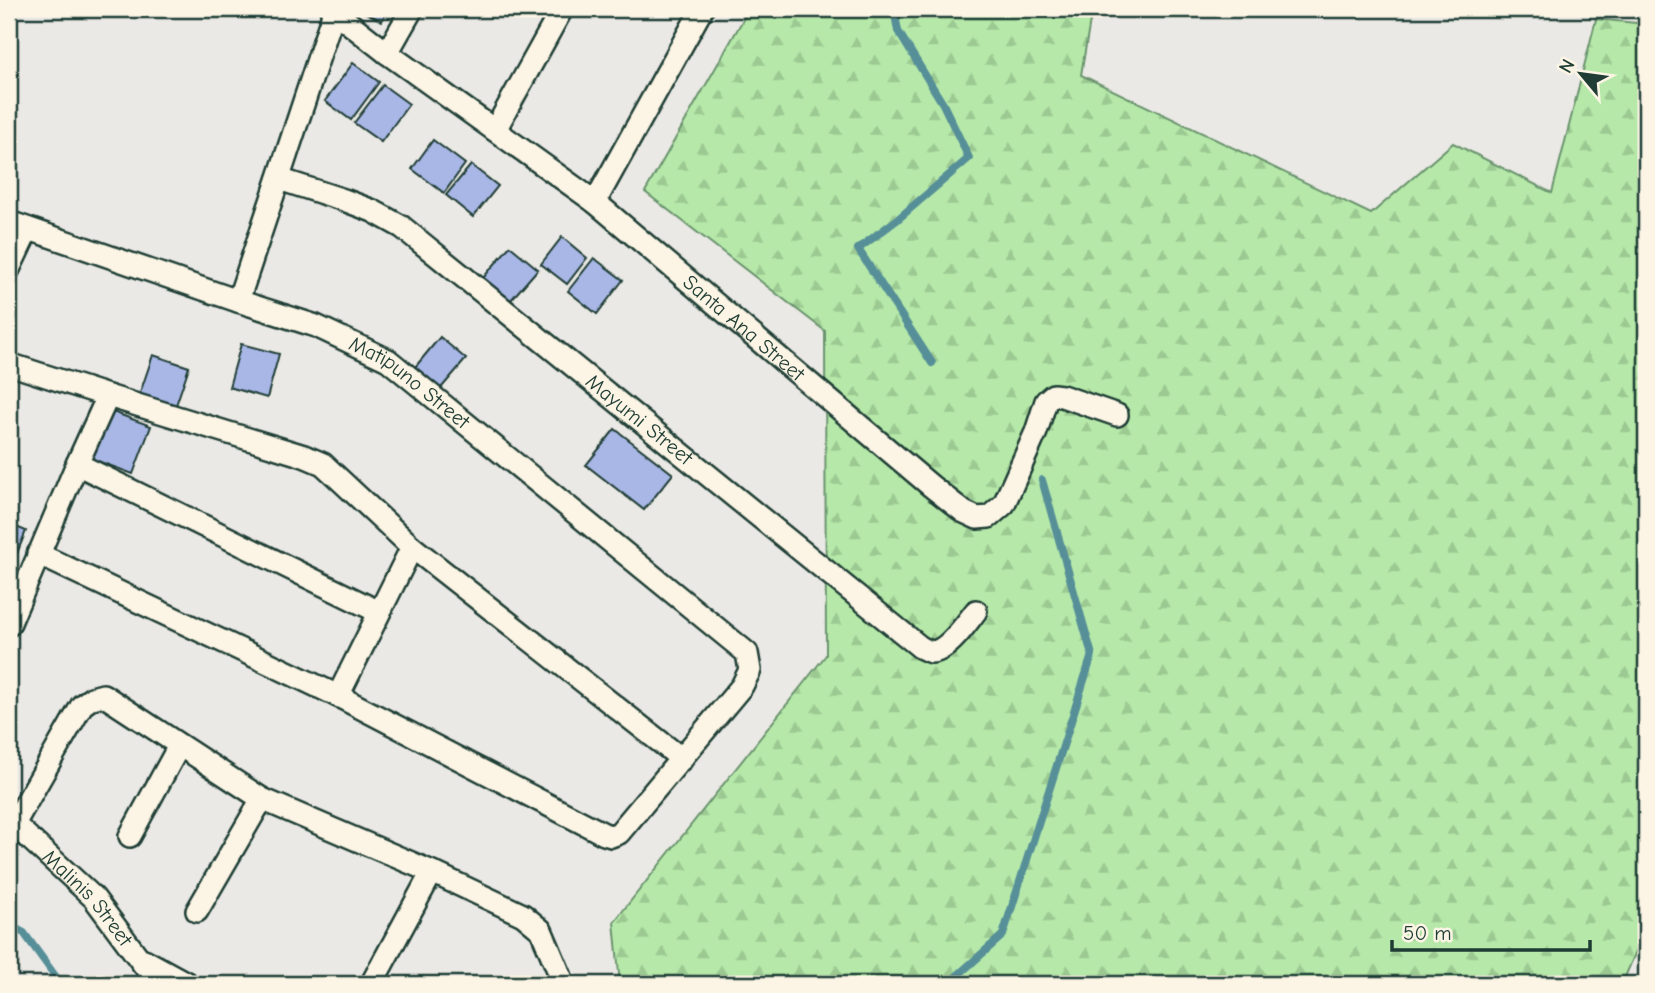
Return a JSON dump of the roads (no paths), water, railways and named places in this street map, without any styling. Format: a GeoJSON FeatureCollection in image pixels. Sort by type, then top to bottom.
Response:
{"type":"FeatureCollection","features":[{"type":"Feature","properties":{"kind":"street"},"geometry":{"type":"LineString","coordinates":[[387,53],[412,9]]}},
{"type":"Feature","properties":{"kind":"street"},"geometry":{"type":"LineString","coordinates":[[495,130],[562,9]]}},
{"type":"Feature","properties":{"kind":"street"},"geometry":{"type":"LineString","coordinates":[[595,202],[702,9]]}},
{"type":"Feature","properties":{"kind":"street"},"geometry":{"type":"LineString","coordinates":[[238,301],[333,10]]}},
{"type":"Feature","properties":{"kind":"street","name":"Santa Ana Street"},"geometry":{"type":"LineString","coordinates":[[333,10],[387,53],[595,202],[964,512],[976,518],[989,517],[1004,504],[1036,432],[1046,401],[1053,395],[1118,415]]}},
{"type":"Feature","properties":{"kind":"street","name":"Mayumi Street"},"geometry":{"type":"LineString","coordinates":[[279,179],[373,211],[402,227],[920,648],[932,652],[942,648],[976,611]]}},
{"type":"Feature","properties":{"kind":"street"},"geometry":{"type":"LineString","coordinates":[[9,269],[18,225]]}},
{"type":"Feature","properties":{"kind":"street","name":"Matipuno Street"},"geometry":{"type":"LineString","coordinates":[[18,225],[316,326],[388,360],[747,653],[750,670],[742,686],[682,759]]}},
{"type":"Feature","properties":{"kind":"street"},"geometry":{"type":"LineString","coordinates":[[9,364],[323,464],[412,547],[682,759],[619,833],[611,836],[604,834],[338,696],[38,554]]}},
{"type":"Feature","properties":{"kind":"street"},"geometry":{"type":"LineString","coordinates":[[9,625],[108,396]]}},
{"type":"Feature","properties":{"kind":"street"},"geometry":{"type":"LineString","coordinates":[[77,464],[379,612]]}},
{"type":"Feature","properties":{"kind":"street"},"geometry":{"type":"LineString","coordinates":[[338,696],[412,547]]}},
{"type":"Feature","properties":{"kind":"street"},"geometry":{"type":"LineString","coordinates":[[11,823],[82,705],[103,695],[262,799],[432,872],[523,915],[541,930],[564,984]]}},
{"type":"Feature","properties":{"kind":"street"},"geometry":{"type":"LineString","coordinates":[[130,836],[179,746]]}},
{"type":"Feature","properties":{"kind":"street"},"geometry":{"type":"LineString","coordinates":[[197,911],[262,799]]}},
{"type":"Feature","properties":{"kind":"street","name":"Malinis Street"},"geometry":{"type":"LineString","coordinates":[[11,823],[94,898],[158,984]]}},
{"type":"Feature","properties":{"kind":"street"},"geometry":{"type":"LineString","coordinates":[[372,983],[432,872]]}},
{"type":"Feature","properties":{"kind":"street"},"geometry":{"type":"LineString","coordinates":[[138,957],[188,984]]}},
{"type":"Feature","properties":{"kind":"waterway"},"geometry":{"type":"LineString","coordinates":[[894,9],[898,31],[943,104],[969,158],[898,219],[858,249],[932,363]]}},
{"type":"Feature","properties":{"kind":"waterway"},"geometry":{"type":"LineString","coordinates":[[948,984],[1003,935],[1092,655],[1042,480]]}},
{"type":"Feature","properties":{"kind":"waterway"},"geometry":{"type":"LineString","coordinates":[[9,925],[24,933],[61,984]]}}]}
